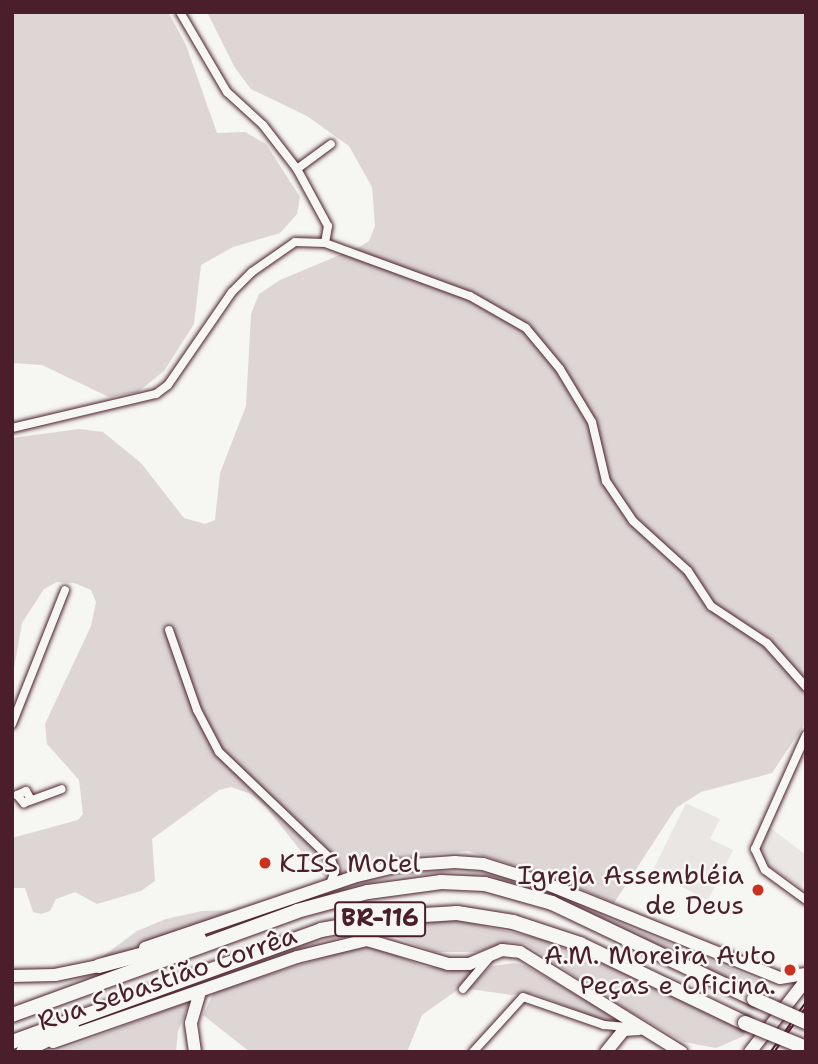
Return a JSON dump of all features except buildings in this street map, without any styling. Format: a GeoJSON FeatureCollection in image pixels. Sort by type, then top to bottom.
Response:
{"type":"FeatureCollection","features":[{"type":"Feature","properties":{"kind":"highway","name":"BR-116"},"geometry":{"type":"LineString","coordinates":[[12,1015],[297,911],[417,884],[485,884],[552,903],[806,1022]]}},
{"type":"Feature","properties":{"kind":"highway"},"geometry":{"type":"LineString","coordinates":[[99,966],[297,911]]}},
{"type":"Feature","properties":{"kind":"highway","name":"BR-116"},"geometry":{"type":"LineString","coordinates":[[12,1042],[321,930],[392,917],[457,914],[513,922],[580,944],[745,1023],[806,1048]]}},
{"type":"Feature","properties":{"kind":"highway"},"geometry":{"type":"LineString","coordinates":[[23,1052],[175,983]]}},
{"type":"Feature","properties":{"kind":"main road"},"geometry":{"type":"LineString","coordinates":[[12,976],[65,974],[99,966],[330,884],[427,862],[482,864],[547,884],[767,972],[792,979],[806,974]]}},
{"type":"Feature","properties":{"kind":"main road","name":"Rua Sebastião Corrêa"},"geometry":{"type":"LineString","coordinates":[[23,1052],[351,942],[375,942],[431,963],[469,964],[511,950],[527,954],[636,1027],[681,1052]]}},
{"type":"Feature","properties":{"kind":"main road"},"geometry":{"type":"LineString","coordinates":[[767,972],[787,989],[785,1006]]}},
{"type":"Feature","properties":{"kind":"main road"},"geometry":{"type":"LineString","coordinates":[[750,1052],[806,980]]}},
{"type":"Feature","properties":{"kind":"main road"},"geometry":{"type":"LineString","coordinates":[[195,1052],[191,1023],[200,991]]}},
{"type":"Feature","properties":{"kind":"main road"},"geometry":{"type":"LineString","coordinates":[[606,1052],[624,1030],[636,1027]]}},
{"type":"Feature","properties":{"kind":"street"},"geometry":{"type":"LineString","coordinates":[[180,12],[227,92],[263,125],[297,169],[328,226],[325,243]]}},
{"type":"Feature","properties":{"kind":"street"},"geometry":{"type":"LineString","coordinates":[[297,169],[331,144]]}},
{"type":"Feature","properties":{"kind":"street"},"geometry":{"type":"LineString","coordinates":[[12,428],[156,394],[168,384],[232,292],[252,272],[295,242],[325,243],[470,296],[526,328],[560,369],[593,422],[606,481],[633,521],[688,571],[711,606],[767,643],[806,687]]}},
{"type":"Feature","properties":{"kind":"street"},"geometry":{"type":"LineString","coordinates":[[12,724],[65,590]]}},
{"type":"Feature","properties":{"kind":"street"},"geometry":{"type":"LineString","coordinates":[[169,630],[197,710],[219,752],[331,859],[335,871],[330,884]]}},
{"type":"Feature","properties":{"kind":"street"},"geometry":{"type":"LineString","coordinates":[[805,897],[765,870],[755,849],[806,735]]}},
{"type":"Feature","properties":{"kind":"street"},"geometry":{"type":"LineString","coordinates":[[15,790],[26,791],[30,798],[62,789]]}},
{"type":"Feature","properties":{"kind":"street"},"geometry":{"type":"LineString","coordinates":[[463,989],[493,954]]}},
{"type":"Feature","properties":{"kind":"street"},"geometry":{"type":"LineString","coordinates":[[473,1052],[516,1001],[533,997],[607,1026],[636,1027]]}},
{"type":"Feature","properties":{"kind":"shaded area"},"geometry":{"type":"Polygon","coordinates":[[[12,12],[168,12],[186,45],[217,133],[245,132],[266,144],[300,197],[297,214],[280,233],[233,247],[201,265],[194,324],[164,371],[138,392],[109,397],[42,365],[12,363],[12,12]]]}},
{"type":"Feature","properties":{"kind":"shaded area"},"geometry":{"type":"Polygon","coordinates":[[[207,12],[806,12],[806,722],[772,773],[701,792],[676,808],[614,903],[555,878],[468,851],[409,856],[329,879],[316,870],[266,807],[251,794],[231,787],[219,790],[152,839],[155,881],[141,891],[97,904],[75,892],[56,899],[50,911],[41,914],[33,912],[25,888],[12,888],[12,838],[78,820],[83,814],[79,780],[47,744],[45,724],[91,626],[96,602],[91,590],[74,583],[57,582],[44,589],[22,623],[12,680],[12,438],[79,429],[103,432],[141,463],[184,518],[205,524],[215,520],[220,473],[246,406],[251,314],[259,294],[280,280],[361,246],[369,241],[375,226],[372,187],[349,146],[307,116],[251,89],[235,68],[207,12]]]}},
{"type":"Feature","properties":{"kind":"shaded area"},"geometry":{"type":"Polygon","coordinates":[[[686,803],[720,819],[710,839],[733,850],[708,900],[652,872],[686,803]]]}},
{"type":"Feature","properties":{"kind":"shaded area"},"geometry":{"type":"Polygon","coordinates":[[[769,827],[806,855],[806,879],[801,887],[770,867],[760,854],[769,827]]]}},
{"type":"Feature","properties":{"kind":"shaded area"},"geometry":{"type":"Polygon","coordinates":[[[563,900],[759,980],[772,995],[732,982],[563,900]]]}},
{"type":"Feature","properties":{"kind":"shaded area"},"geometry":{"type":"Polygon","coordinates":[[[242,910],[91,965],[137,931],[166,919],[202,911],[242,910]]]}},
{"type":"Feature","properties":{"kind":"shaded area"},"geometry":{"type":"Polygon","coordinates":[[[457,920],[555,942],[711,1012],[745,1031],[744,1036],[716,1048],[684,1042],[624,1008],[526,944],[509,942],[476,952],[435,952],[369,927],[457,920]]]}},
{"type":"Feature","properties":{"kind":"shaded area"},"geometry":{"type":"Polygon","coordinates":[[[360,946],[386,950],[424,967],[476,968],[463,986],[422,1015],[407,1052],[250,1052],[203,1015],[213,994],[226,988],[360,946]]]}},
{"type":"Feature","properties":{"kind":"shaded area"},"geometry":{"type":"Polygon","coordinates":[[[515,963],[526,966],[619,1019],[607,1022],[532,993],[511,995],[469,989],[491,966],[515,963]]]}},
{"type":"Feature","properties":{"kind":"shaded area"},"geometry":{"type":"Polygon","coordinates":[[[190,1001],[178,1031],[176,1052],[55,1052],[190,1001]]]}},
{"type":"Feature","properties":{"kind":"railway"},"geometry":{"type":"LineString","coordinates":[[772,1052],[806,1004]]}},
{"type":"Feature","properties":{"kind":"place","name":"KISS Motel"},"geometry":{"type":"Point","coordinates":[265,863]}},
{"type":"Feature","properties":{"kind":"place","name":"Igreja Assembléia de Deus"},"geometry":{"type":"Point","coordinates":[758,890]}},
{"type":"Feature","properties":{"kind":"place","name":"A.M. Moreira Auto Peças e Oficina."},"geometry":{"type":"Point","coordinates":[790,970]}}]}
